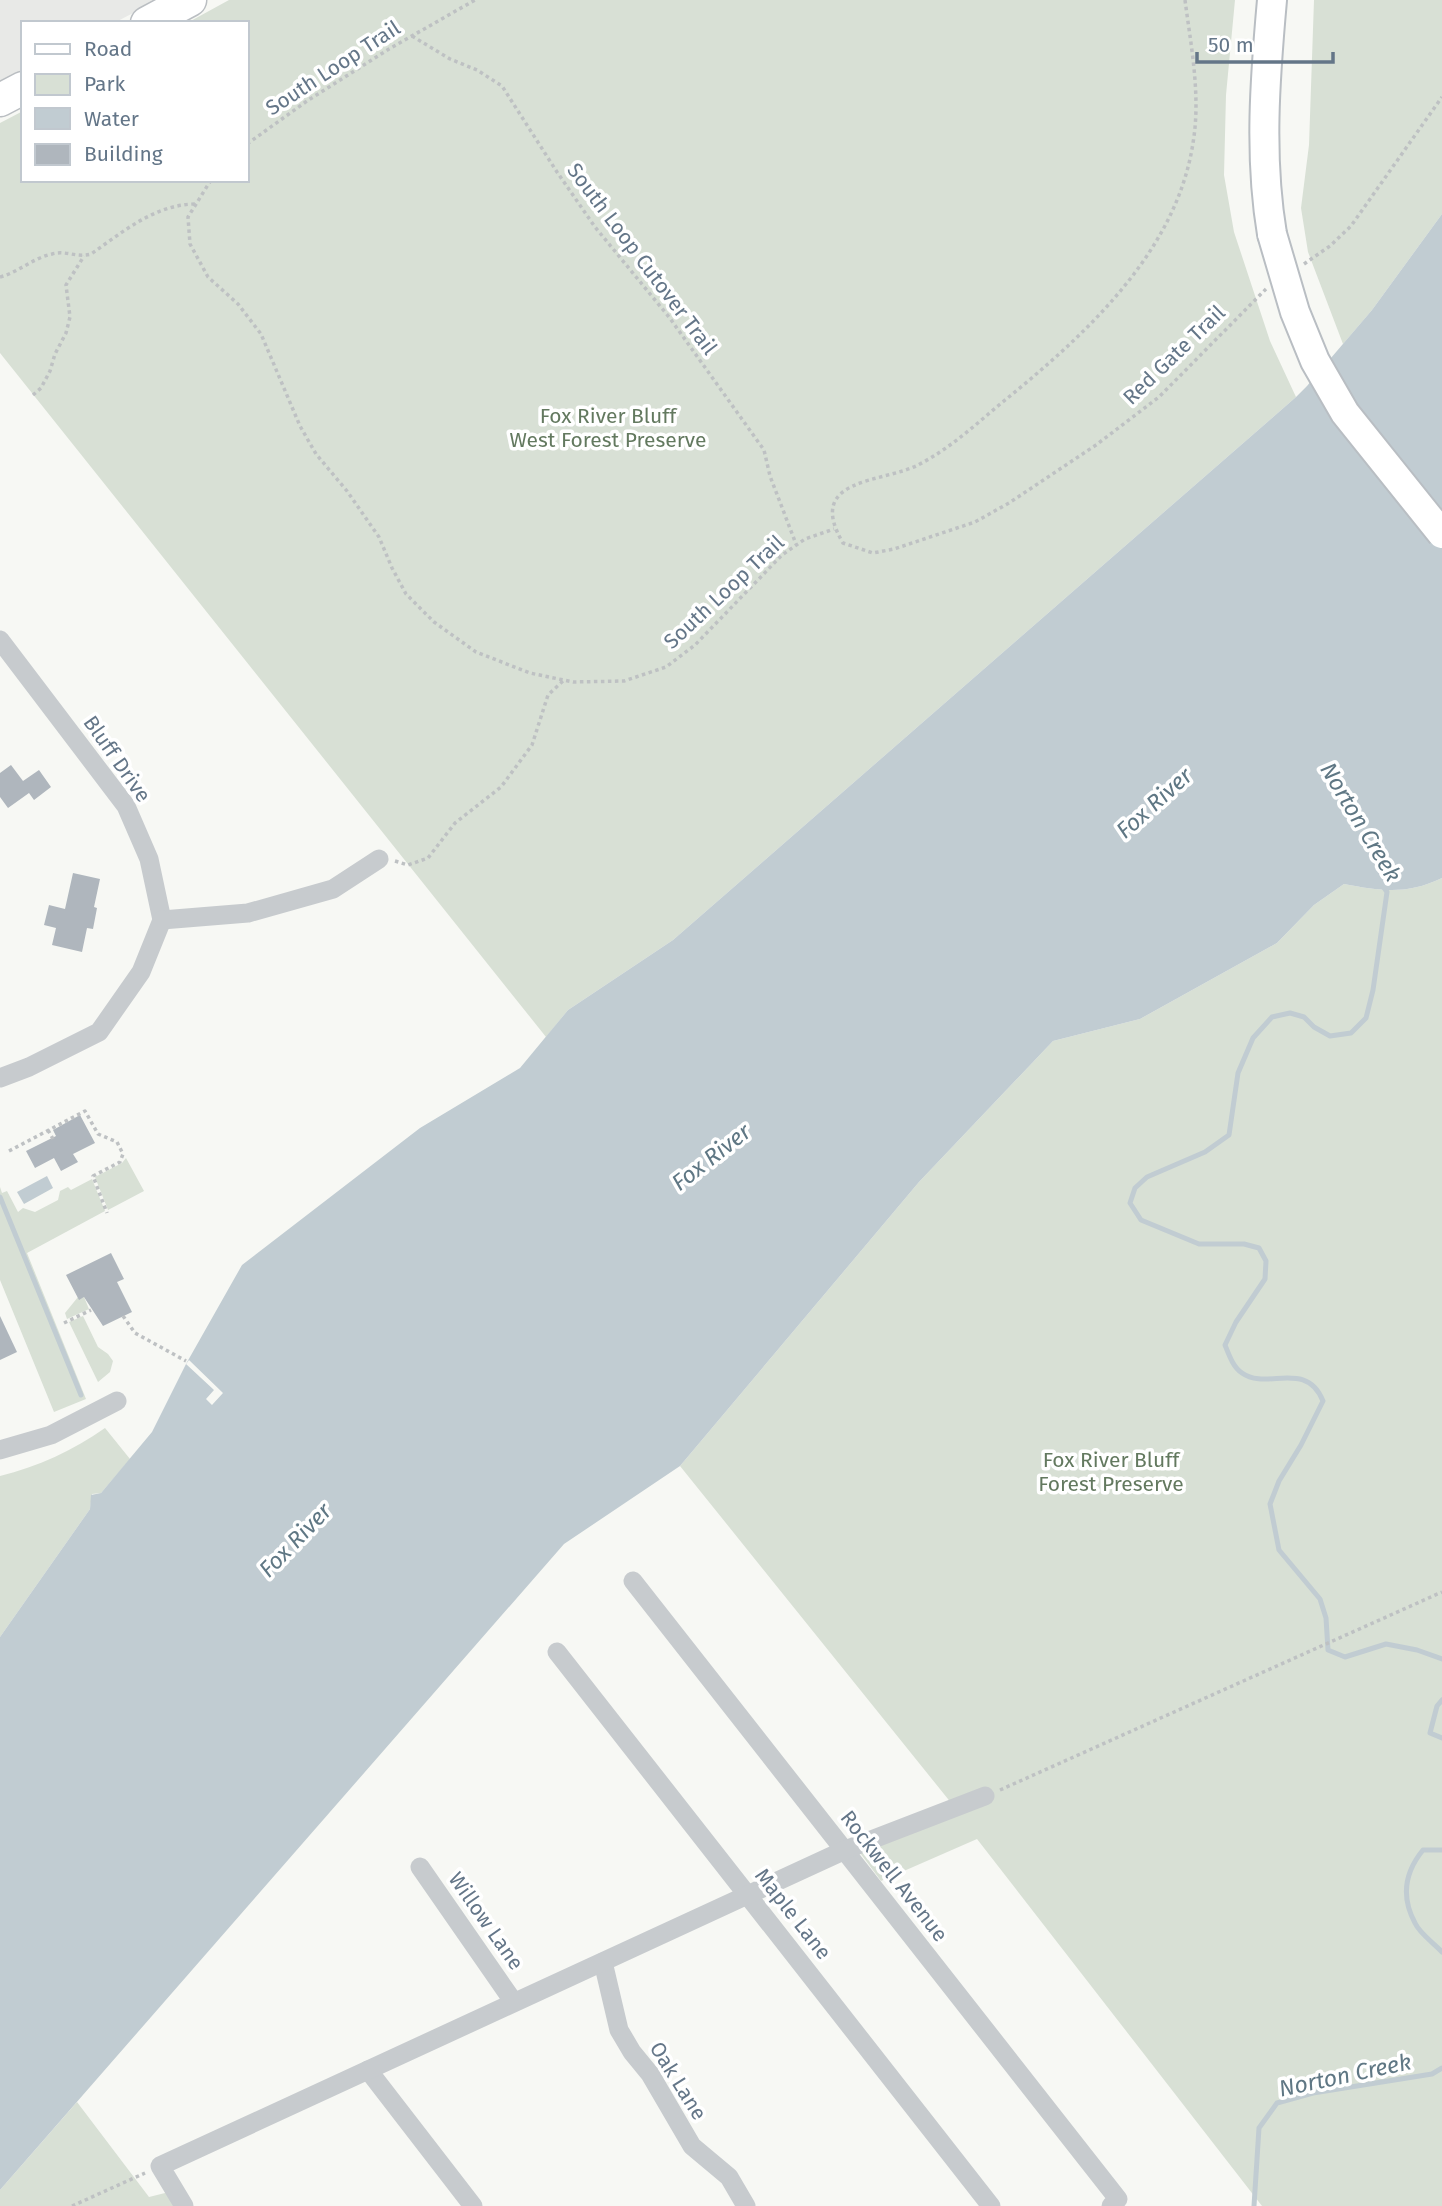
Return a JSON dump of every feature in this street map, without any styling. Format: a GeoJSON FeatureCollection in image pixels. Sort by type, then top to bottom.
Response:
{"type":"FeatureCollection","features":[{"type":"Feature","properties":{"kind":"main road"},"geometry":{"type":"LineString","coordinates":[[151,21],[190,0]]}},
{"type":"Feature","properties":{"kind":"main road"},"geometry":{"type":"LineString","coordinates":[[1272,0],[1264,161],[1272,234],[1294,312],[1314,359],[1345,413],[1442,534]]}},
{"type":"Feature","properties":{"kind":"main road"},"geometry":{"type":"LineString","coordinates":[[0,100],[21,89]]}},
{"type":"Feature","properties":{"kind":"street","name":"Bluff Drive"},"geometry":{"type":"LineString","coordinates":[[0,640],[127,806],[149,859],[162,920]]}},
{"type":"Feature","properties":{"kind":"street"},"geometry":{"type":"LineString","coordinates":[[0,1078],[29,1067],[99,1032],[141,972],[162,920],[248,914],[332,889],[379,859]]}},
{"type":"Feature","properties":{"kind":"street"},"geometry":{"type":"LineString","coordinates":[[0,1450],[51,1434],[117,1401]]}},
{"type":"Feature","properties":{"kind":"street","name":"Rockwell Avenue"},"geometry":{"type":"LineString","coordinates":[[633,1581],[845,1850],[1114,2202]]}},
{"type":"Feature","properties":{"kind":"street","name":"Maple Lane"},"geometry":{"type":"LineString","coordinates":[[557,1652],[992,2206]]}},
{"type":"Feature","properties":{"kind":"street"},"geometry":{"type":"LineString","coordinates":[[184,2206],[160,2166],[845,1850],[985,1796]]}},
{"type":"Feature","properties":{"kind":"street","name":"Willow Lane"},"geometry":{"type":"LineString","coordinates":[[420,1867],[513,2001]]}},
{"type":"Feature","properties":{"kind":"street","name":"Oak Lane"},"geometry":{"type":"LineString","coordinates":[[603,1962],[620,2030],[632,2053],[650,2074],[692,2146],[729,2177],[746,2206]]}},
{"type":"Feature","properties":{"kind":"street"},"geometry":{"type":"LineString","coordinates":[[368,2070],[473,2206]]}},
{"type":"Feature","properties":{"kind":"path","name":"South Loop Trail"},"geometry":{"type":"LineString","coordinates":[[248,143],[307,102],[475,0]]}},
{"type":"Feature","properties":{"kind":"path"},"geometry":{"type":"LineString","coordinates":[[834,529],[831,513],[837,498],[857,482],[916,467],[947,448],[1062,352],[1133,276],[1182,192],[1194,141],[1195,94],[1185,0]]}},
{"type":"Feature","properties":{"kind":"path","name":"South Loop Cutover Trail"},"geometry":{"type":"LineString","coordinates":[[412,36],[502,86],[556,172],[596,227],[669,317],[765,450],[770,476],[796,545]]}},
{"type":"Feature","properties":{"kind":"path"},"geometry":{"type":"LineString","coordinates":[[1299,268],[1330,246],[1351,226],[1442,97]]}},
{"type":"Feature","properties":{"kind":"path","name":"South Loop Trail"},"geometry":{"type":"LineString","coordinates":[[210,182],[188,217],[190,244],[208,277],[238,304],[261,334],[299,426],[316,454],[347,491],[379,537],[406,594],[434,622],[476,652],[530,673],[573,682],[624,681],[666,667],[695,645],[782,555],[805,539],[834,529]]}},
{"type":"Feature","properties":{"kind":"path"},"geometry":{"type":"LineString","coordinates":[[0,277],[19,271],[50,254],[91,254],[140,220],[174,207],[195,204]]}},
{"type":"Feature","properties":{"kind":"path"},"geometry":{"type":"LineString","coordinates":[[33,395],[41,388],[68,329],[70,313],[66,285],[84,256]]}},
{"type":"Feature","properties":{"kind":"path","name":"Red Gate Trail"},"geometry":{"type":"LineString","coordinates":[[834,529],[842,543],[873,553],[930,538],[975,522],[1009,503],[1085,452],[1159,397],[1272,284]]}},
{"type":"Feature","properties":{"kind":"path"},"geometry":{"type":"LineString","coordinates":[[379,859],[387,854],[390,859],[408,865],[428,858],[455,823],[501,787],[532,745],[548,695],[564,680]]}},
{"type":"Feature","properties":{"kind":"path"},"geometry":{"type":"LineString","coordinates":[[9,1151],[85,1111],[98,1134],[117,1142],[123,1154],[120,1162],[93,1176],[107,1213]]}},
{"type":"Feature","properties":{"kind":"path"},"geometry":{"type":"LineString","coordinates":[[48,1130],[53,1139]]}},
{"type":"Feature","properties":{"kind":"path"},"geometry":{"type":"LineString","coordinates":[[64,1323],[91,1310]]}},
{"type":"Feature","properties":{"kind":"path"},"geometry":{"type":"LineString","coordinates":[[122,1316],[135,1333],[186,1361]]}},
{"type":"Feature","properties":{"kind":"path"},"geometry":{"type":"LineString","coordinates":[[985,1796],[1442,1591]]}},
{"type":"Feature","properties":{"kind":"path"},"geometry":{"type":"LineString","coordinates":[[72,2206],[160,2166]]}},
{"type":"Feature","properties":{"kind":"shaded area"},"geometry":{"type":"Polygon","coordinates":[[[0,0],[158,0],[118,21],[21,21],[21,72],[0,83],[0,0]]]}},
{"type":"Feature","properties":{"kind":"green space","name":"Fox River Bluff West Forest Preserve"},"geometry":{"type":"Polygon","coordinates":[[[229,0],[1235,0],[1226,95],[1224,175],[1234,232],[1270,341],[1296,397],[673,940],[568,1010],[546,1037],[0,353],[0,123],[21,112],[21,182],[248,182],[248,21],[191,21],[229,0]]]}},
{"type":"Feature","properties":{"kind":"green space"},"geometry":{"type":"Polygon","coordinates":[[[1314,0],[1442,0],[1442,214],[1372,310],[1343,344],[1308,252],[1301,208],[1309,145],[1314,0]]]}},
{"type":"Feature","properties":{"kind":"green space","name":"Fox River Bluff Forest Preserve"},"geometry":{"type":"Polygon","coordinates":[[[1442,878],[1442,2206],[1262,2206],[977,1839],[881,1881],[852,1842],[952,1804],[680,1466],[919,1182],[1053,1041],[1140,1019],[1277,943],[1314,905],[1344,884],[1394,890],[1417,887],[1442,878]]]}},
{"type":"Feature","properties":{"kind":"green space"},"geometry":{"type":"Polygon","coordinates":[[[126,1158],[144,1191],[108,1210],[95,1177],[122,1163],[126,1158]]]}},
{"type":"Feature","properties":{"kind":"green space"},"geometry":{"type":"Polygon","coordinates":[[[92,1179],[105,1211],[27,1253],[86,1399],[54,1412],[0,1280],[0,1187],[2,1193],[7,1191],[18,1212],[23,1208],[35,1212],[58,1200],[60,1191],[68,1187],[71,1190],[92,1179]]]}},
{"type":"Feature","properties":{"kind":"green space"},"geometry":{"type":"Polygon","coordinates":[[[78,1297],[84,1297],[89,1309],[67,1319],[65,1313],[78,1297]]]}},
{"type":"Feature","properties":{"kind":"green space"},"geometry":{"type":"Polygon","coordinates":[[[83,1316],[98,1347],[113,1361],[110,1372],[98,1382],[69,1322],[83,1316]]]}},
{"type":"Feature","properties":{"kind":"green space"},"geometry":{"type":"Polygon","coordinates":[[[105,1428],[130,1459],[101,1493],[92,1494],[90,1509],[0,1637],[0,1476],[55,1457],[105,1428]]]}},
{"type":"Feature","properties":{"kind":"green space"},"geometry":{"type":"Polygon","coordinates":[[[77,2102],[149,2197],[169,2192],[180,2206],[0,2206],[0,2190],[77,2102]]]}},
{"type":"Feature","properties":{"kind":"water","name":"Fox River"},"geometry":{"type":"Polygon","coordinates":[[[1442,214],[1442,878],[1417,887],[1394,890],[1344,884],[1314,905],[1277,943],[1140,1019],[1053,1041],[919,1182],[680,1466],[564,1544],[0,2190],[0,1637],[90,1509],[91,1495],[101,1493],[152,1432],[186,1364],[242,1265],[420,1128],[520,1068],[568,1010],[673,940],[1296,397],[1372,310],[1442,214]]]}},
{"type":"Feature","properties":{"kind":"water"},"geometry":{"type":"Polygon","coordinates":[[[47,1176],[53,1188],[24,1204],[17,1192],[47,1176]]]}},
{"type":"Feature","properties":{"kind":"pier"},"geometry":{"type":"Polygon","coordinates":[[[189,1360],[223,1393],[212,1405],[206,1399],[214,1390],[186,1364],[189,1360]]]}},
{"type":"Feature","properties":{"kind":"building"},"geometry":{"type":"Polygon","coordinates":[[[11,765],[23,781],[39,770],[51,787],[34,800],[29,793],[8,808],[0,797],[0,773],[11,765]]]}},
{"type":"Feature","properties":{"kind":"building"},"geometry":{"type":"Polygon","coordinates":[[[73,873],[100,879],[93,929],[87,928],[82,952],[52,945],[56,928],[44,925],[49,905],[65,909],[73,873]]]}},
{"type":"Feature","properties":{"kind":"building"},"geometry":{"type":"Polygon","coordinates":[[[80,1115],[95,1143],[73,1154],[78,1162],[61,1171],[54,1158],[35,1168],[26,1151],[56,1136],[53,1130],[80,1115]]]}},
{"type":"Feature","properties":{"kind":"building"},"geometry":{"type":"Polygon","coordinates":[[[111,1253],[124,1279],[117,1282],[132,1312],[103,1326],[84,1297],[79,1300],[66,1275],[111,1253]]]}},
{"type":"Feature","properties":{"kind":"building"},"geometry":{"type":"Polygon","coordinates":[[[0,1316],[17,1352],[0,1360],[0,1316]]]}},
{"type":"Feature","properties":{"kind":"waterway","name":"Norton Creek"},"geometry":{"type":"LineString","coordinates":[[1383,886],[1387,892],[1373,990],[1366,1018],[1351,1033],[1330,1036],[1314,1027],[1304,1017],[1290,1013],[1272,1017],[1253,1038],[1238,1073],[1229,1135],[1205,1152],[1147,1177],[1135,1188],[1130,1203],[1141,1220],[1199,1244],[1244,1244],[1259,1248],[1266,1261],[1265,1279],[1236,1322],[1225,1345],[1234,1364],[1242,1373],[1252,1378],[1296,1378],[1307,1381],[1316,1388],[1323,1401],[1279,1481],[1270,1504],[1279,1550],[1320,1599],[1326,1618],[1328,1650],[1345,1657],[1386,1644],[1417,1650],[1442,1659]]}},
{"type":"Feature","properties":{"kind":"waterway"},"geometry":{"type":"LineString","coordinates":[[0,1197],[81,1395]]}},
{"type":"Feature","properties":{"kind":"waterway","name":"Norton Creek"},"geometry":{"type":"LineString","coordinates":[[1442,1700],[1437,1706],[1430,1733],[1442,1738]]}},
{"type":"Feature","properties":{"kind":"waterway","name":"Norton Creek"},"geometry":{"type":"LineString","coordinates":[[1442,1850],[1423,1850],[1412,1867],[1407,1885],[1408,1904],[1417,1927],[1442,1952]]}},
{"type":"Feature","properties":{"kind":"waterway","name":"Norton Creek"},"geometry":{"type":"LineString","coordinates":[[1254,2206],[1259,2128],[1277,2103],[1313,2093],[1432,2074],[1442,2068]]}}]}
